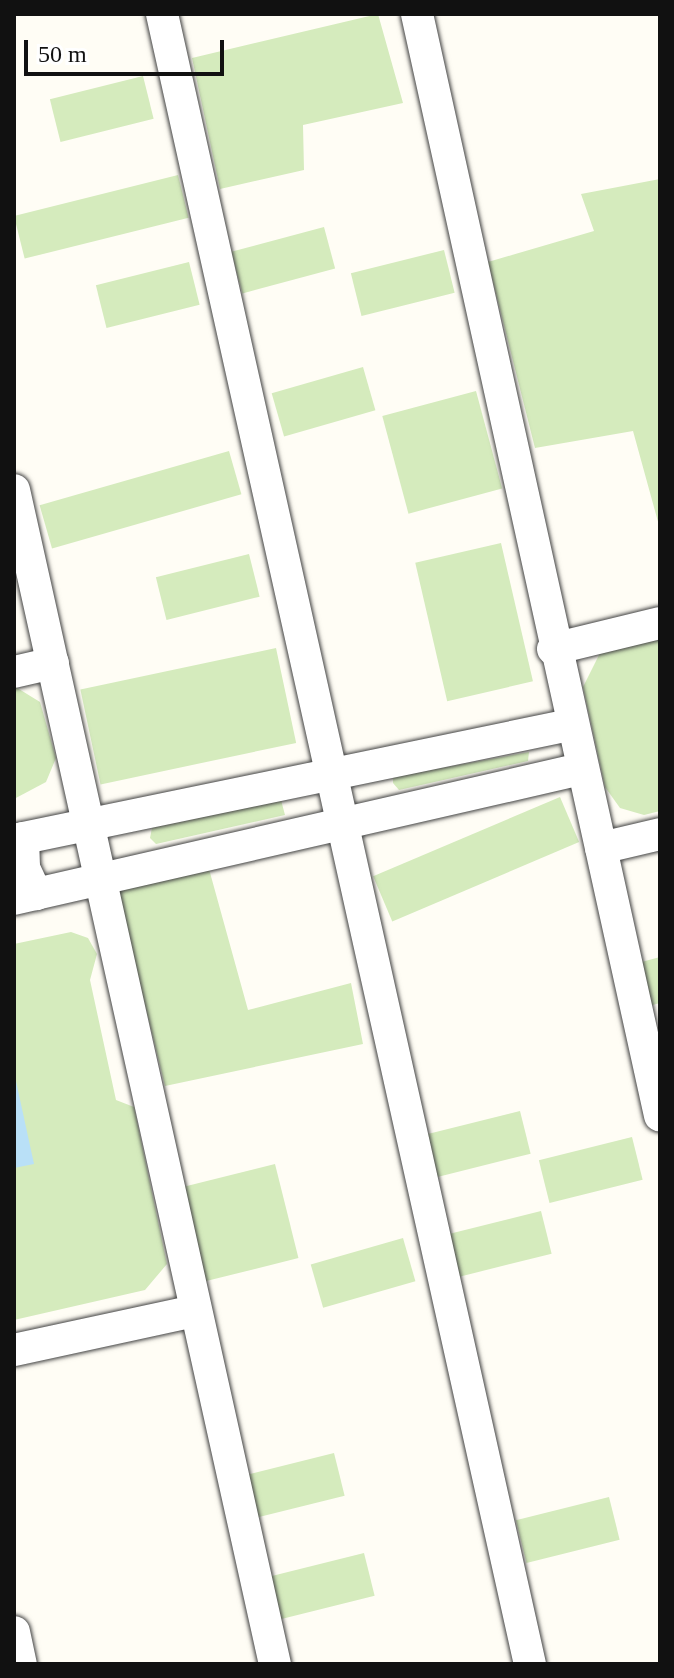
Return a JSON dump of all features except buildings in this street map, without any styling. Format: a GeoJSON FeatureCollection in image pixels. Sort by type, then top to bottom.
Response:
{"type":"FeatureCollection","features":[{"type":"Feature","properties":{"kind":"street"},"geometry":{"type":"LineString","coordinates":[[162,14],[530,1664]]}},
{"type":"Feature","properties":{"kind":"street"},"geometry":{"type":"LineString","coordinates":[[417,14],[553,649],[660,1116]]}},
{"type":"Feature","properties":{"kind":"street"},"geometry":{"type":"LineString","coordinates":[[14,490],[194,1311],[275,1664]]}},
{"type":"Feature","properties":{"kind":"street"},"geometry":{"type":"LineString","coordinates":[[553,649],[660,623]]}},
{"type":"Feature","properties":{"kind":"street"},"geometry":{"type":"LineString","coordinates":[[14,672],[53,663]]}},
{"type":"Feature","properties":{"kind":"street"},"geometry":{"type":"LineString","coordinates":[[570,725],[330,778],[18,839],[25,896],[581,769]]}},
{"type":"Feature","properties":{"kind":"street"},"geometry":{"type":"LineString","coordinates":[[601,848],[660,834]]}},
{"type":"Feature","properties":{"kind":"street"},"geometry":{"type":"LineString","coordinates":[[14,1350],[194,1311]]}},
{"type":"Feature","properties":{"kind":"street"},"geometry":{"type":"LineString","coordinates":[[14,1632],[21,1664]]}},
{"type":"Feature","properties":{"kind":"green space"},"geometry":{"type":"Polygon","coordinates":[[[378,14],[403,103],[303,125],[304,170],[220,189],[192,58],[378,14]]]}},
{"type":"Feature","properties":{"kind":"green space"},"geometry":{"type":"Polygon","coordinates":[[[143,76],[154,119],[60,142],[50,99],[143,76]]]}},
{"type":"Feature","properties":{"kind":"green space"},"geometry":{"type":"Polygon","coordinates":[[[178,175],[189,218],[25,259],[14,216],[178,175]]]}},
{"type":"Feature","properties":{"kind":"green space"},"geometry":{"type":"Polygon","coordinates":[[[660,179],[660,529],[633,431],[535,448],[488,262],[594,231],[581,194],[660,179]]]}},
{"type":"Feature","properties":{"kind":"green space"},"geometry":{"type":"Polygon","coordinates":[[[324,227],[335,269],[242,293],[231,252],[324,227]]]}},
{"type":"Feature","properties":{"kind":"green space"},"geometry":{"type":"Polygon","coordinates":[[[444,250],[455,293],[361,316],[351,273],[444,250]]]}},
{"type":"Feature","properties":{"kind":"green space"},"geometry":{"type":"Polygon","coordinates":[[[189,262],[200,305],[106,328],[96,285],[189,262]]]}},
{"type":"Feature","properties":{"kind":"green space"},"geometry":{"type":"Polygon","coordinates":[[[363,367],[375,410],[284,436],[272,393],[363,367]]]}},
{"type":"Feature","properties":{"kind":"green space"},"geometry":{"type":"Polygon","coordinates":[[[476,391],[502,489],[408,514],[382,416],[476,391]]]}},
{"type":"Feature","properties":{"kind":"green space"},"geometry":{"type":"Polygon","coordinates":[[[229,451],[241,494],[52,549],[40,505],[229,451]]]}},
{"type":"Feature","properties":{"kind":"green space"},"geometry":{"type":"Polygon","coordinates":[[[501,543],[533,681],[447,701],[415,563],[501,543]]]}},
{"type":"Feature","properties":{"kind":"green space"},"geometry":{"type":"Polygon","coordinates":[[[249,554],[260,597],[166,620],[156,577],[249,554]]]}},
{"type":"Feature","properties":{"kind":"green space"},"geometry":{"type":"Polygon","coordinates":[[[660,637],[660,811],[644,815],[620,808],[605,787],[583,687],[600,653],[660,637]]]}},
{"type":"Feature","properties":{"kind":"green space"},"geometry":{"type":"Polygon","coordinates":[[[276,648],[296,743],[101,784],[80,690],[276,648]]]}},
{"type":"Feature","properties":{"kind":"green space"},"geometry":{"type":"Polygon","coordinates":[[[14,686],[40,702],[56,758],[46,782],[14,799],[14,686]]]}},
{"type":"Feature","properties":{"kind":"green space"},"geometry":{"type":"Polygon","coordinates":[[[529,752],[528,761],[399,790],[393,783],[393,777],[529,752]]]}},
{"type":"Feature","properties":{"kind":"green space"},"geometry":{"type":"Polygon","coordinates":[[[560,797],[579,842],[392,921],[373,876],[560,797]]]}},
{"type":"Feature","properties":{"kind":"green space"},"geometry":{"type":"Polygon","coordinates":[[[281,800],[285,815],[156,844],[150,838],[152,828],[281,800]]]}},
{"type":"Feature","properties":{"kind":"green space"},"geometry":{"type":"Polygon","coordinates":[[[209,869],[248,1010],[351,983],[363,1044],[165,1086],[116,887],[209,869]]]}},
{"type":"Feature","properties":{"kind":"green space"},"geometry":{"type":"Polygon","coordinates":[[[71,932],[88,938],[97,954],[90,980],[116,1100],[134,1107],[167,1264],[145,1290],[14,1320],[14,944],[71,932]]]}},
{"type":"Feature","properties":{"kind":"green space"},"geometry":{"type":"Polygon","coordinates":[[[660,957],[660,1003],[645,1007],[634,964],[660,957]]]}},
{"type":"Feature","properties":{"kind":"green space"},"geometry":{"type":"Polygon","coordinates":[[[520,1111],[531,1154],[437,1177],[427,1134],[520,1111]]]}},
{"type":"Feature","properties":{"kind":"green space"},"geometry":{"type":"Polygon","coordinates":[[[632,1137],[643,1180],[549,1203],[539,1160],[632,1137]]]}},
{"type":"Feature","properties":{"kind":"green space"},"geometry":{"type":"Polygon","coordinates":[[[275,1164],[298,1258],[205,1281],[182,1187],[275,1164]]]}},
{"type":"Feature","properties":{"kind":"green space"},"geometry":{"type":"Polygon","coordinates":[[[541,1211],[552,1254],[458,1277],[448,1234],[541,1211]]]}},
{"type":"Feature","properties":{"kind":"green space"},"geometry":{"type":"Polygon","coordinates":[[[403,1238],[415,1281],[323,1308],[311,1264],[403,1238]]]}},
{"type":"Feature","properties":{"kind":"green space"},"geometry":{"type":"Polygon","coordinates":[[[334,1453],[345,1496],[251,1519],[241,1476],[334,1453]]]}},
{"type":"Feature","properties":{"kind":"green space"},"geometry":{"type":"Polygon","coordinates":[[[609,1497],[620,1540],[526,1563],[516,1520],[609,1497]]]}},
{"type":"Feature","properties":{"kind":"green space"},"geometry":{"type":"Polygon","coordinates":[[[364,1553],[375,1596],[281,1619],[271,1576],[364,1553]]]}},
{"type":"Feature","properties":{"kind":"water"},"geometry":{"type":"Polygon","coordinates":[[[14,1072],[34,1164],[14,1168],[14,1072]]]}}]}
